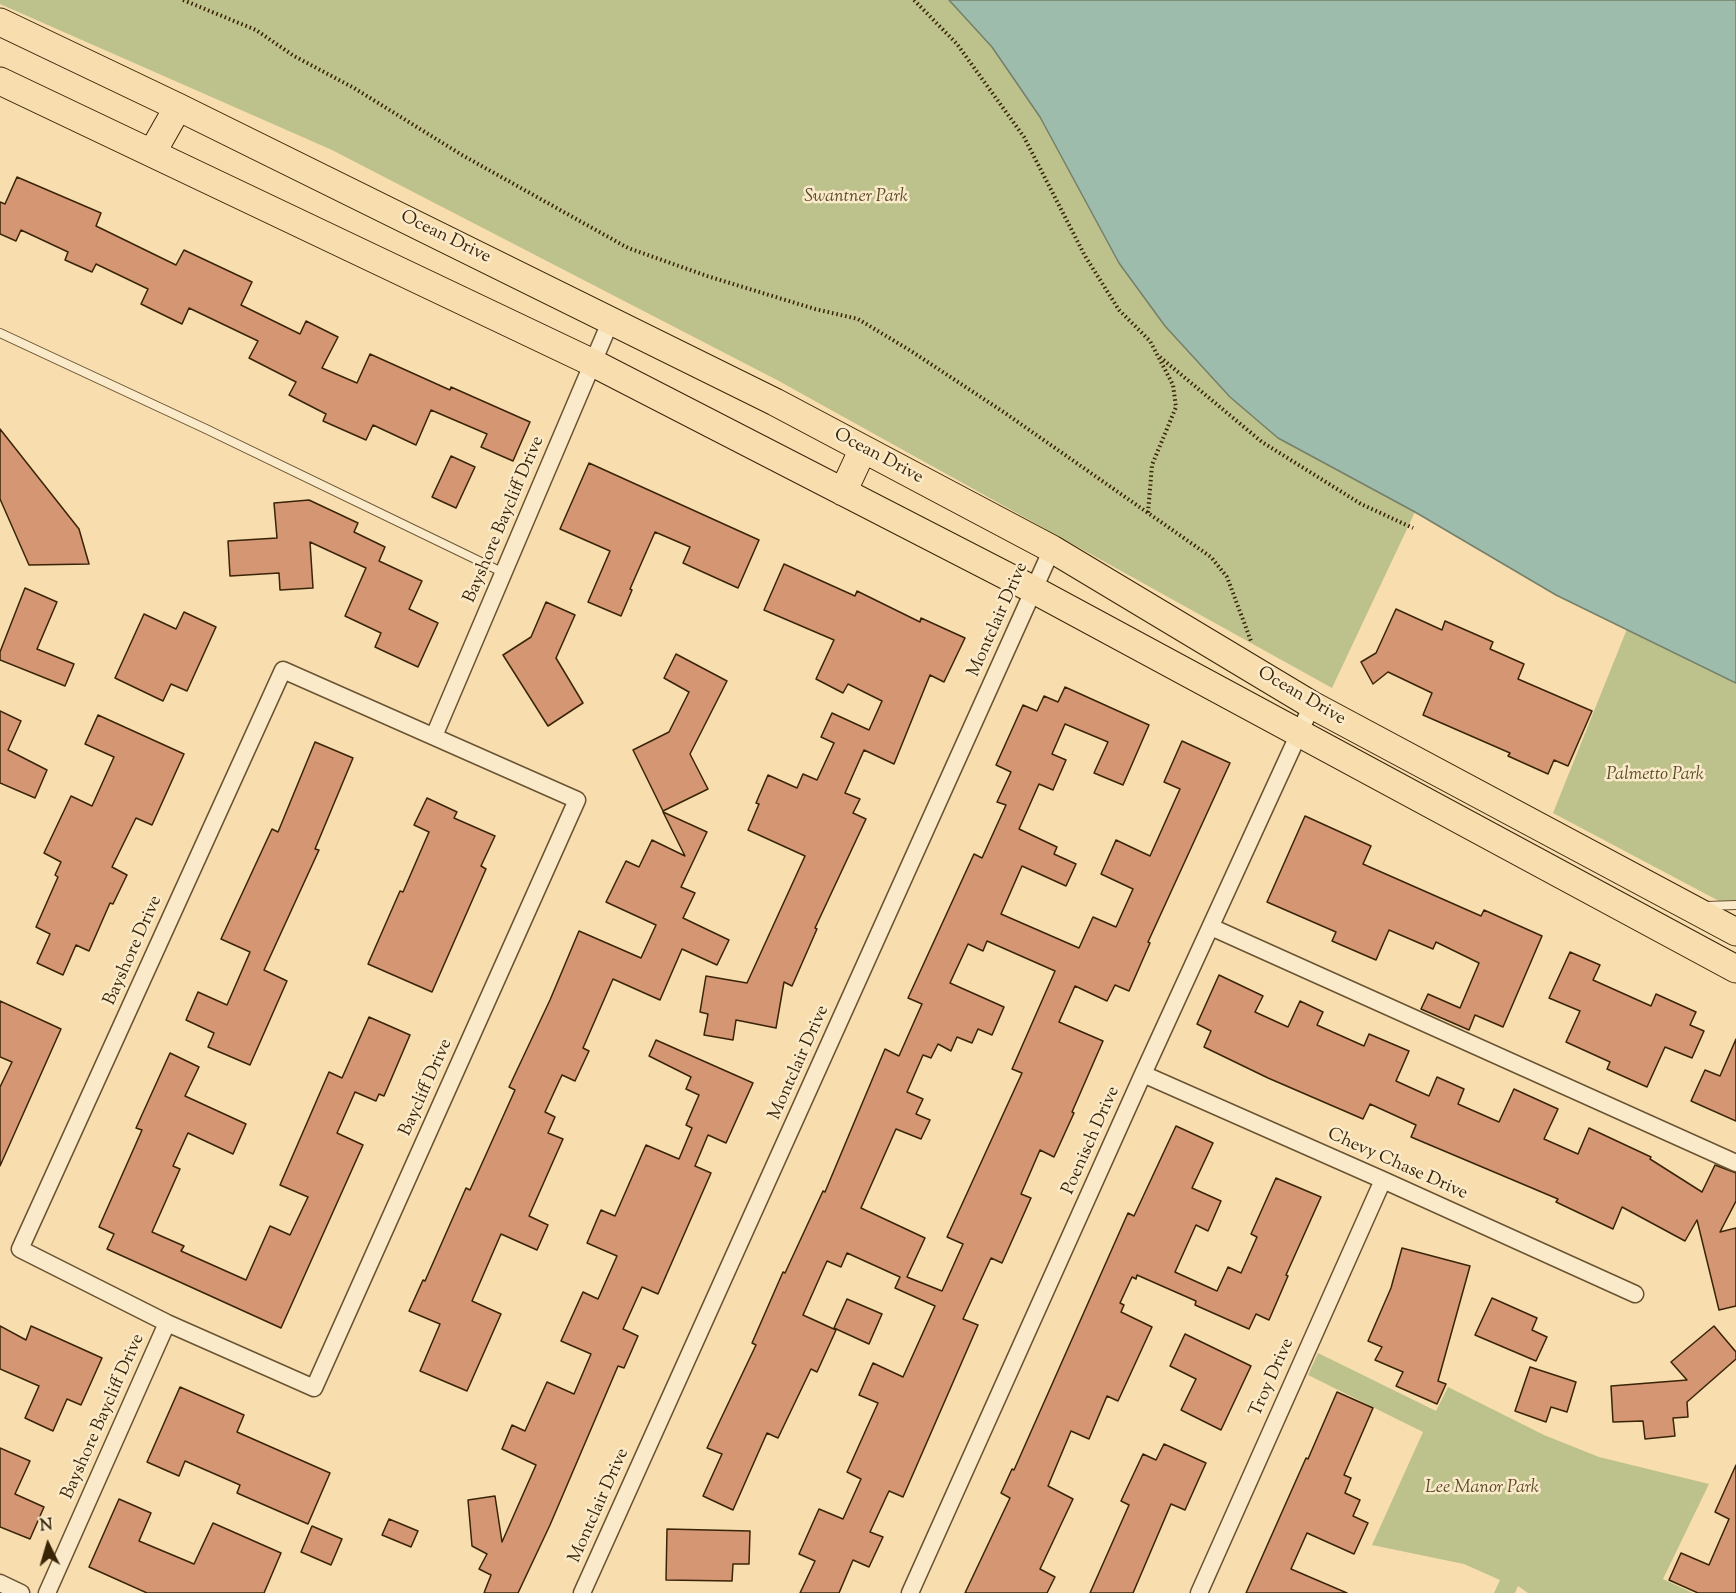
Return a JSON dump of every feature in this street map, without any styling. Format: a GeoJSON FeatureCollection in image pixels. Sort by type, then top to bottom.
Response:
{"type":"FeatureCollection","features":[{"type":"Feature","properties":{"kind":"main road","name":"Ocean Drive"},"geometry":{"type":"LineString","coordinates":[[0,22],[30,34],[610,320],[863,449],[1052,549],[1312,705],[1736,932]]}},
{"type":"Feature","properties":{"kind":"main road","name":"Ocean Drive"},"geometry":{"type":"LineString","coordinates":[[0,81],[593,363],[1034,590],[1736,969]]}},
{"type":"Feature","properties":{"kind":"main road"},"geometry":{"type":"LineString","coordinates":[[152,153],[178,107]]}},
{"type":"Feature","properties":{"kind":"main road"},"geometry":{"type":"LineString","coordinates":[[843,492],[863,449]]}},
{"type":"Feature","properties":{"kind":"main road"},"geometry":{"type":"LineString","coordinates":[[1487,834],[1502,806]]}},
{"type":"Feature","properties":{"kind":"street","name":"Bayshore Baycliff Drive"},"geometry":{"type":"LineString","coordinates":[[434,736],[610,320]]}},
{"type":"Feature","properties":{"kind":"street","name":"Montclair Drive"},"geometry":{"type":"LineString","coordinates":[[582,1593],[1052,549]]}},
{"type":"Feature","properties":{"kind":"street","name":"Bayshore Drive"},"geometry":{"type":"LineString","coordinates":[[167,1323],[20,1249],[283,670],[434,736]]}},
{"type":"Feature","properties":{"kind":"street","name":"Poenisch Drive"},"geometry":{"type":"LineString","coordinates":[[910,1593],[1312,705]]}},
{"type":"Feature","properties":{"kind":"street","name":"Baycliff Drive"},"geometry":{"type":"LineString","coordinates":[[167,1323],[314,1388],[577,800],[434,736]]}},
{"type":"Feature","properties":{"kind":"street"},"geometry":{"type":"LineString","coordinates":[[1211,927],[1736,1163]]}},
{"type":"Feature","properties":{"kind":"street","name":"Chevy Chase Drive"},"geometry":{"type":"LineString","coordinates":[[1143,1074],[1635,1294]]}},
{"type":"Feature","properties":{"kind":"street","name":"Troy Drive"},"geometry":{"type":"LineString","coordinates":[[1199,1593],[1383,1180]]}},
{"type":"Feature","properties":{"kind":"street","name":"Bayshore Baycliff Drive"},"geometry":{"type":"LineString","coordinates":[[47,1593],[167,1323]]}},
{"type":"Feature","properties":{"kind":"street"},"geometry":{"type":"LineString","coordinates":[[0,1583],[21,1593]]}},
{"type":"Feature","properties":{"kind":"lane"},"geometry":{"type":"LineString","coordinates":[[0,333],[206,429],[504,573]]}},
{"type":"Feature","properties":{"kind":"lane"},"geometry":{"type":"LineString","coordinates":[[1690,907],[1736,905]]}},
{"type":"Feature","properties":{"kind":"path"},"geometry":{"type":"LineString","coordinates":[[183,0],[256,30],[294,56],[354,88],[462,155],[628,248],[707,276],[815,309],[858,319],[911,351],[1005,413],[1210,557],[1227,577],[1254,650]]}},
{"type":"Feature","properties":{"kind":"path"},"geometry":{"type":"LineString","coordinates":[[914,0],[957,44],[1024,137],[1085,256],[1119,310],[1150,341],[1173,385],[1176,407],[1152,465],[1148,513]]}},
{"type":"Feature","properties":{"kind":"path"},"geometry":{"type":"LineString","coordinates":[[1157,354],[1262,442],[1361,504],[1413,528]]}},
{"type":"Feature","properties":{"kind":"green space","name":"Swantner Park"},"geometry":{"type":"Polygon","coordinates":[[[0,0],[949,0],[992,47],[1040,117],[1119,263],[1165,326],[1230,397],[1278,438],[1415,512],[1332,688],[777,380],[332,150],[0,4],[0,0]]]}},
{"type":"Feature","properties":{"kind":"green space","name":"Palmetto Park"},"geometry":{"type":"Polygon","coordinates":[[[1627,629],[1736,683],[1736,910],[1553,813],[1627,629]]]}},
{"type":"Feature","properties":{"kind":"green space","name":"Lee Manor Park"},"geometry":{"type":"Polygon","coordinates":[[[1318,1353],[1436,1411],[1448,1387],[1544,1435],[1599,1457],[1709,1484],[1663,1579],[1693,1593],[1528,1593],[1518,1586],[1515,1593],[1494,1593],[1500,1580],[1464,1564],[1372,1545],[1423,1432],[1308,1375],[1318,1353]]]}},
{"type":"Feature","properties":{"kind":"shaded area"},"geometry":{"type":"Polygon","coordinates":[[[949,0],[1736,0],[1736,683],[1556,595],[1415,512],[1278,438],[1230,397],[1165,326],[1119,263],[1040,117],[992,47],[949,0]]]}},
{"type":"Feature","properties":{"kind":"building"},"geometry":{"type":"Polygon","coordinates":[[[17,177],[101,213],[96,226],[176,265],[184,250],[252,282],[241,305],[300,334],[306,321],[338,337],[322,368],[357,383],[370,354],[450,390],[451,387],[530,422],[513,461],[481,447],[487,434],[431,410],[416,445],[373,425],[366,440],[323,421],[326,414],[289,395],[296,382],[249,358],[258,341],[189,308],[182,324],[141,304],[148,289],[96,264],[92,272],[65,260],[68,252],[21,230],[16,241],[0,234],[0,202],[5,204],[17,177]]]}},
{"type":"Feature","properties":{"kind":"building"},"geometry":{"type":"Polygon","coordinates":[[[0,429],[79,529],[89,564],[29,565],[0,499],[0,429]]]}},
{"type":"Feature","properties":{"kind":"building"},"geometry":{"type":"Polygon","coordinates":[[[451,456],[475,467],[456,508],[432,497],[451,456]]]}},
{"type":"Feature","properties":{"kind":"building"},"geometry":{"type":"Polygon","coordinates":[[[589,463],[759,540],[738,588],[683,563],[690,547],[655,532],[621,616],[588,602],[610,551],[560,529],[589,463]]]}},
{"type":"Feature","properties":{"kind":"building"},"geometry":{"type":"Polygon","coordinates":[[[309,500],[358,523],[354,532],[385,547],[379,561],[422,581],[409,609],[438,623],[418,667],[375,647],[381,633],[345,616],[366,568],[310,542],[313,588],[280,590],[279,573],[230,576],[228,541],[277,538],[274,503],[309,500]]]}},
{"type":"Feature","properties":{"kind":"building"},"geometry":{"type":"Polygon","coordinates":[[[784,564],[855,596],[857,591],[920,622],[921,618],[965,638],[944,682],[930,675],[894,764],[864,750],[845,793],[860,799],[853,813],[866,819],[815,928],[817,929],[792,986],[784,982],[776,1028],[736,1020],[733,1040],[704,1035],[708,1014],[700,1012],[706,976],[747,983],[805,856],[748,830],[768,775],[797,788],[803,774],[817,780],[834,743],[821,737],[832,713],[869,730],[882,701],[848,684],[843,693],[816,679],[834,640],[764,610],[784,564]]]}},
{"type":"Feature","properties":{"kind":"building"},"geometry":{"type":"Polygon","coordinates":[[[25,588],[57,602],[37,649],[74,664],[65,686],[0,660],[0,652],[25,588]]]}},
{"type":"Feature","properties":{"kind":"building"},"geometry":{"type":"Polygon","coordinates":[[[546,602],[575,615],[556,658],[583,703],[548,726],[503,655],[531,637],[546,602]]]}},
{"type":"Feature","properties":{"kind":"building"},"geometry":{"type":"Polygon","coordinates":[[[1396,609],[1442,630],[1445,621],[1493,642],[1490,649],[1524,664],[1518,679],[1592,711],[1568,766],[1554,760],[1548,774],[1508,756],[1510,753],[1423,715],[1432,693],[1388,672],[1373,684],[1361,662],[1376,653],[1396,609]]]}},
{"type":"Feature","properties":{"kind":"building"},"geometry":{"type":"Polygon","coordinates":[[[184,612],[216,627],[187,691],[171,684],[163,701],[115,678],[144,614],[176,629],[184,612]]]}},
{"type":"Feature","properties":{"kind":"building"},"geometry":{"type":"Polygon","coordinates":[[[676,654],[727,681],[690,754],[708,789],[663,811],[633,750],[669,732],[689,692],[664,678],[676,654]]]}},
{"type":"Feature","properties":{"kind":"building"},"geometry":{"type":"Polygon","coordinates":[[[1065,687],[1149,725],[1123,785],[1094,773],[1108,742],[1065,724],[1052,754],[1066,760],[1053,790],[1039,784],[1019,829],[1057,847],[1054,854],[1076,864],[1066,886],[1022,866],[1001,914],[1079,948],[1093,917],[1116,927],[1133,889],[1101,874],[1116,840],[1150,856],[1180,789],[1164,782],[1182,741],[1230,763],[1148,942],[1150,943],[1129,991],[1115,985],[1107,1001],[1075,986],[1059,1022],[1103,1041],[1054,1157],[1040,1150],[1021,1194],[1031,1198],[1002,1263],[991,1258],[963,1319],[978,1325],[903,1497],[889,1491],[870,1532],[883,1537],[869,1567],[853,1560],[839,1593],[800,1593],[815,1561],[799,1554],[819,1509],[843,1519],[861,1479],[847,1472],[878,1403],[859,1395],[873,1363],[903,1377],[935,1306],[895,1288],[900,1277],[847,1253],[841,1267],[827,1261],[803,1315],[836,1330],[817,1372],[811,1369],[778,1438],[767,1433],[733,1510],[703,1496],[722,1454],[707,1448],[756,1345],[752,1343],[783,1272],[785,1273],[823,1191],[825,1192],[885,1049],[899,1056],[922,1004],[908,998],[974,854],[982,858],[1006,805],[997,802],[1011,772],[996,765],[1023,705],[1037,711],[1044,696],[1058,702],[1065,687]],[[987,941],[983,951],[968,944],[950,983],[1004,1007],[992,1035],[978,1029],[972,1043],[957,1037],[951,1051],[938,1044],[931,1058],[923,1055],[907,1092],[923,1099],[916,1114],[930,1120],[921,1139],[896,1129],[861,1208],[925,1238],[907,1277],[942,1291],[963,1244],[947,1237],[1022,1073],[1012,1069],[1055,971],[987,941]]]}},
{"type":"Feature","properties":{"kind":"building"},"geometry":{"type":"Polygon","coordinates":[[[0,711],[21,721],[8,750],[47,770],[35,798],[0,783],[0,711]]]}},
{"type":"Feature","properties":{"kind":"building"},"geometry":{"type":"Polygon","coordinates":[[[98,715],[184,754],[152,825],[136,818],[112,867],[127,875],[113,904],[110,903],[89,951],[76,945],[63,975],[37,963],[50,934],[36,927],[58,877],[55,875],[61,862],[44,853],[71,796],[92,806],[114,757],[85,744],[98,715]]]}},
{"type":"Feature","properties":{"kind":"building"},"geometry":{"type":"Polygon","coordinates":[[[315,742],[353,758],[315,849],[319,850],[264,970],[287,981],[250,1065],[208,1047],[214,1033],[186,1020],[198,992],[227,1005],[250,952],[221,939],[272,829],[278,832],[315,742]]]}},
{"type":"Feature","properties":{"kind":"building"},"geometry":{"type":"Polygon","coordinates":[[[427,798],[457,812],[454,818],[495,836],[481,866],[486,869],[432,992],[368,964],[429,832],[414,825],[427,798]]]}},
{"type":"Feature","properties":{"kind":"building"},"geometry":{"type":"Polygon","coordinates":[[[663,812],[707,832],[681,887],[695,893],[683,918],[729,940],[717,965],[682,949],[660,1000],[613,979],[583,1048],[589,1051],[575,1081],[562,1075],[545,1112],[555,1117],[548,1133],[563,1139],[529,1216],[548,1225],[537,1250],[501,1234],[472,1301],[501,1314],[467,1391],[420,1371],[440,1324],[409,1311],[423,1280],[425,1281],[466,1188],[470,1190],[515,1090],[509,1087],[579,931],[641,958],[656,925],[606,902],[626,861],[639,867],[652,840],[685,856],[663,812]]]}},
{"type":"Feature","properties":{"kind":"building"},"geometry":{"type":"Polygon","coordinates":[[[1305,816],[1371,846],[1363,864],[1481,916],[1484,910],[1542,936],[1503,1027],[1475,1015],[1469,1030],[1421,1009],[1428,994],[1460,1008],[1479,963],[1436,942],[1433,949],[1389,930],[1376,960],[1332,941],[1336,932],[1267,902],[1305,816]]]}},
{"type":"Feature","properties":{"kind":"building"},"geometry":{"type":"Polygon","coordinates":[[[1570,952],[1600,965],[1593,980],[1651,1006],[1656,994],[1696,1012],[1690,1025],[1704,1031],[1692,1058],[1665,1047],[1647,1087],[1607,1069],[1610,1062],[1566,1042],[1580,1011],[1549,998],[1570,952]]]}},
{"type":"Feature","properties":{"kind":"building"},"geometry":{"type":"Polygon","coordinates":[[[1219,975],[1263,996],[1255,1012],[1288,1027],[1300,1001],[1323,1012],[1317,1025],[1364,1046],[1369,1034],[1409,1051],[1396,1081],[1429,1096],[1437,1077],[1464,1089],[1458,1104],[1499,1122],[1514,1089],[1558,1109],[1544,1139],[1578,1154],[1589,1128],[1651,1157],[1650,1159],[1702,1192],[1715,1165],[1736,1173],[1736,1201],[1720,1232],[1736,1228],[1736,1306],[1719,1310],[1697,1220],[1685,1241],[1622,1207],[1613,1229],[1556,1202],[1558,1199],[1411,1137],[1416,1125],[1370,1104],[1363,1119],[1268,1078],[1204,1047],[1211,1031],[1197,1024],[1219,975]]]}},
{"type":"Feature","properties":{"kind":"building"},"geometry":{"type":"Polygon","coordinates":[[[0,1001],[61,1029],[0,1166],[0,1087],[12,1062],[0,1057],[0,1001]]]}},
{"type":"Feature","properties":{"kind":"building"},"geometry":{"type":"Polygon","coordinates":[[[369,1017],[410,1035],[384,1096],[379,1094],[376,1101],[355,1092],[337,1133],[363,1145],[281,1328],[107,1249],[114,1234],[99,1227],[142,1130],[136,1128],[170,1053],[199,1067],[185,1096],[246,1124],[233,1154],[188,1133],[173,1166],[180,1169],[152,1232],[184,1246],[181,1251],[246,1280],[270,1226],[290,1235],[308,1197],[280,1185],[329,1072],[342,1078],[369,1017]]]}},
{"type":"Feature","properties":{"kind":"building"},"geometry":{"type":"Polygon","coordinates":[[[1736,1039],[1736,1121],[1691,1101],[1705,1070],[1720,1076],[1736,1039]]]}},
{"type":"Feature","properties":{"kind":"building"},"geometry":{"type":"Polygon","coordinates":[[[656,1040],[753,1083],[726,1143],[708,1135],[695,1166],[711,1173],[658,1294],[642,1287],[623,1329],[638,1336],[624,1368],[618,1366],[550,1525],[518,1593],[484,1593],[491,1575],[479,1569],[487,1554],[472,1546],[468,1500],[495,1496],[502,1542],[536,1465],[502,1449],[512,1425],[525,1431],[547,1382],[574,1394],[591,1354],[561,1341],[583,1292],[598,1299],[617,1256],[587,1243],[601,1210],[615,1216],[646,1145],[679,1159],[692,1128],[686,1125],[699,1095],[686,1089],[691,1077],[649,1056],[656,1040]]]}},
{"type":"Feature","properties":{"kind":"building"},"geometry":{"type":"Polygon","coordinates":[[[1176,1126],[1213,1143],[1192,1188],[1221,1201],[1208,1231],[1196,1225],[1175,1272],[1217,1291],[1228,1267],[1241,1273],[1257,1237],[1251,1234],[1276,1178],[1321,1197],[1286,1275],[1288,1276],[1269,1320],[1256,1314],[1249,1329],[1195,1305],[1196,1301],[1137,1275],[1136,1279],[1132,1277],[1120,1303],[1124,1305],[1121,1312],[1152,1327],[1118,1401],[1107,1396],[1089,1439],[1071,1431],[1048,1486],[1073,1499],[1040,1569],[1055,1577],[1047,1593],[965,1593],[1010,1498],[1001,1493],[1012,1469],[1014,1470],[1128,1213],[1134,1216],[1176,1126]]]}},
{"type":"Feature","properties":{"kind":"building"},"geometry":{"type":"Polygon","coordinates":[[[1402,1248],[1470,1266],[1438,1381],[1446,1384],[1437,1404],[1396,1386],[1403,1372],[1375,1360],[1382,1347],[1368,1341],[1391,1288],[1402,1248]]]}},
{"type":"Feature","properties":{"kind":"building"},"geometry":{"type":"Polygon","coordinates":[[[1492,1298],[1537,1318],[1532,1330],[1547,1337],[1536,1361],[1475,1335],[1492,1298]]]}},
{"type":"Feature","properties":{"kind":"building"},"geometry":{"type":"Polygon","coordinates":[[[847,1299],[882,1314],[869,1344],[834,1328],[847,1299]]]}},
{"type":"Feature","properties":{"kind":"building"},"geometry":{"type":"Polygon","coordinates":[[[0,1326],[26,1340],[31,1326],[102,1358],[81,1405],[67,1399],[53,1431],[25,1418],[39,1386],[0,1369],[0,1326]]]}},
{"type":"Feature","properties":{"kind":"building"},"geometry":{"type":"Polygon","coordinates":[[[1714,1326],[1736,1352],[1736,1359],[1687,1402],[1688,1417],[1673,1418],[1675,1436],[1645,1439],[1643,1421],[1613,1422],[1611,1386],[1687,1380],[1671,1362],[1714,1326]]]}},
{"type":"Feature","properties":{"kind":"building"},"geometry":{"type":"Polygon","coordinates":[[[1185,1334],[1251,1366],[1221,1430],[1181,1410],[1196,1379],[1170,1366],[1185,1334]]]}},
{"type":"Feature","properties":{"kind":"building"},"geometry":{"type":"Polygon","coordinates":[[[1530,1367],[1576,1382],[1567,1412],[1551,1407],[1546,1422],[1515,1411],[1530,1367]]]}},
{"type":"Feature","properties":{"kind":"building"},"geometry":{"type":"Polygon","coordinates":[[[180,1387],[244,1415],[237,1432],[330,1473],[308,1524],[237,1493],[240,1485],[185,1461],[179,1476],[147,1462],[180,1387]]]}},
{"type":"Feature","properties":{"kind":"building"},"geometry":{"type":"Polygon","coordinates":[[[1337,1392],[1373,1408],[1344,1475],[1351,1478],[1345,1493],[1360,1500],[1353,1516],[1368,1523],[1354,1554],[1307,1533],[1291,1569],[1347,1593],[1246,1593],[1306,1458],[1308,1459],[1337,1392]]]}},
{"type":"Feature","properties":{"kind":"building"},"geometry":{"type":"Polygon","coordinates":[[[1164,1444],[1206,1463],[1185,1510],[1171,1504],[1133,1593],[1090,1593],[1129,1505],[1121,1501],[1143,1454],[1156,1460],[1164,1444]]]}},
{"type":"Feature","properties":{"kind":"building"},"geometry":{"type":"Polygon","coordinates":[[[0,1448],[30,1461],[15,1494],[44,1507],[30,1539],[0,1527],[0,1448]]]}},
{"type":"Feature","properties":{"kind":"building"},"geometry":{"type":"Polygon","coordinates":[[[1736,1465],[1736,1593],[1698,1593],[1669,1580],[1681,1553],[1709,1565],[1729,1519],[1715,1512],[1736,1465]]]}},
{"type":"Feature","properties":{"kind":"building"},"geometry":{"type":"Polygon","coordinates":[[[119,1499],[151,1513],[139,1541],[194,1564],[213,1523],[281,1553],[264,1593],[147,1593],[89,1567],[119,1499]]]}},
{"type":"Feature","properties":{"kind":"building"},"geometry":{"type":"Polygon","coordinates":[[[389,1519],[418,1531],[411,1547],[382,1535],[389,1519]]]}},
{"type":"Feature","properties":{"kind":"building"},"geometry":{"type":"Polygon","coordinates":[[[312,1526],[342,1539],[331,1565],[301,1552],[312,1526]]]}},
{"type":"Feature","properties":{"kind":"building"},"geometry":{"type":"Polygon","coordinates":[[[667,1529],[750,1531],[749,1564],[733,1564],[732,1581],[666,1580],[667,1529]]]}}]}
